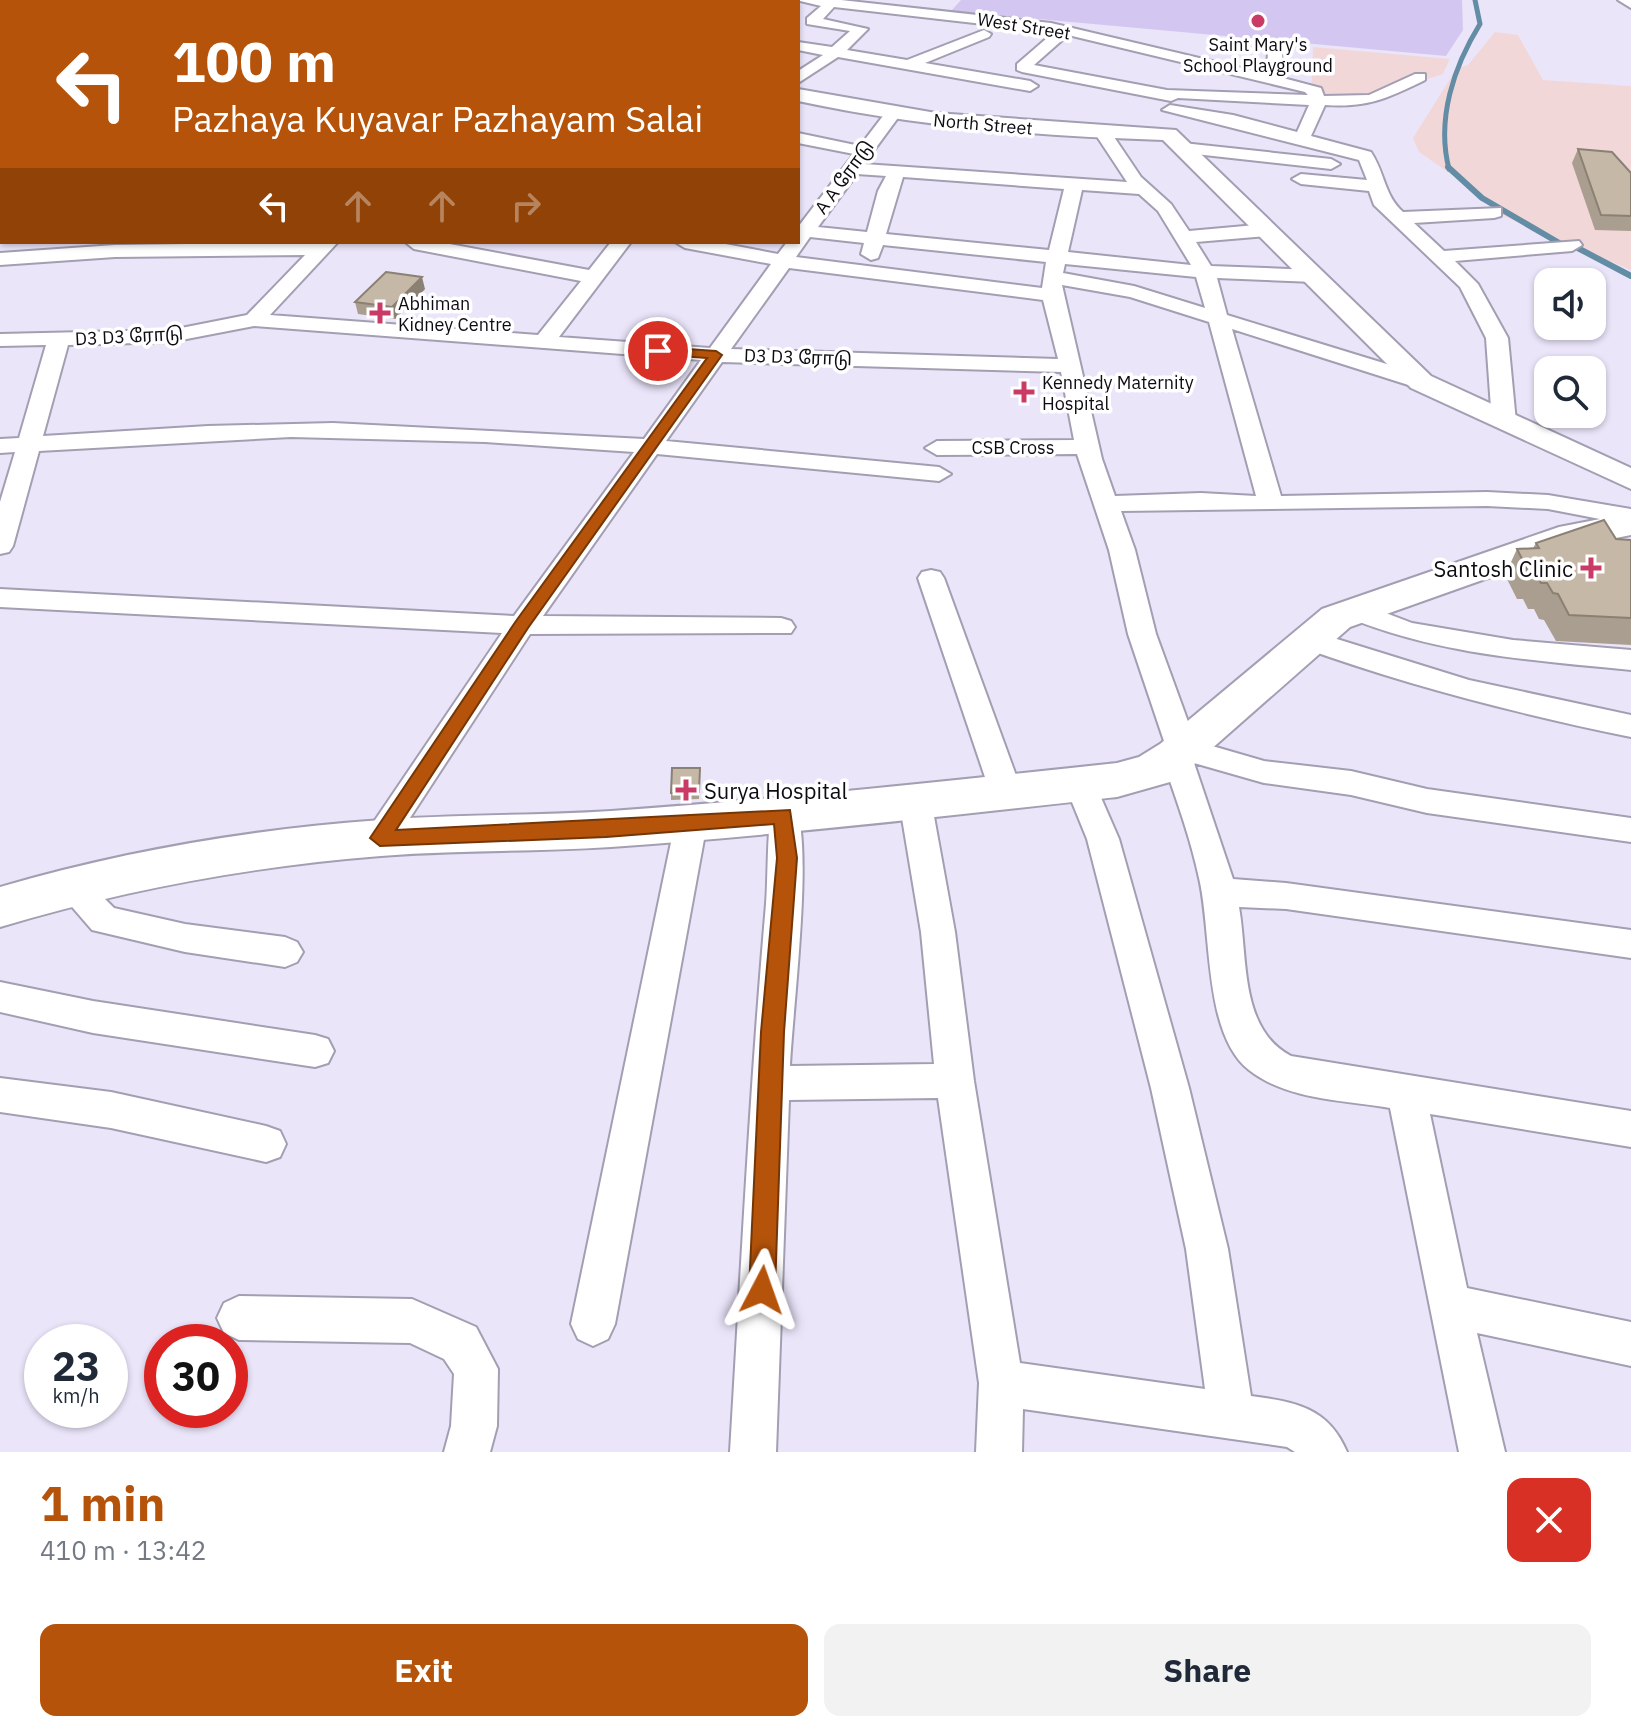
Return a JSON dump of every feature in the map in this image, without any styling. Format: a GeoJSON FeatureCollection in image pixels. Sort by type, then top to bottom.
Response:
{"type":"FeatureCollection","features":[{"type":"Feature","properties":{"kind":"main road"},"geometry":{"type":"LineString","coordinates":[[0,907],[71,886],[230,856],[380,838],[784,816],[1081,785],[1154,770],[1336,618],[1572,535],[1630,525]]}},
{"type":"Feature","properties":{"kind":"street","name":"West Street"},"geometry":{"type":"LineString","coordinates":[[803,0],[924,6],[1065,30],[1186,44],[1192,49],[1199,65]]}},
{"type":"Feature","properties":{"kind":"street"},"geometry":{"type":"LineString","coordinates":[[800,77],[835,53],[861,29],[812,21],[832,3]]}},
{"type":"Feature","properties":{"kind":"street"},"geometry":{"type":"LineString","coordinates":[[1065,30],[1022,67],[1374,177]]}},
{"type":"Feature","properties":{"kind":"street"},"geometry":{"type":"LineString","coordinates":[[908,65],[984,34]]}},
{"type":"Feature","properties":{"kind":"street"},"geometry":{"type":"LineString","coordinates":[[800,46],[1030,86]]}},
{"type":"Feature","properties":{"kind":"street"},"geometry":{"type":"LineString","coordinates":[[1173,116],[1199,65],[1211,49]]}},
{"type":"Feature","properties":{"kind":"street"},"geometry":{"type":"LineString","coordinates":[[1275,50],[1275,82]]}},
{"type":"Feature","properties":{"kind":"street"},"geometry":{"type":"LineString","coordinates":[[1199,65],[1315,91],[1318,102],[1312,126],[1299,141]]}},
{"type":"Feature","properties":{"kind":"street"},"geometry":{"type":"LineString","coordinates":[[1173,116],[1373,99],[1420,77]]}},
{"type":"Feature","properties":{"kind":"street","name":"North Street"},"geometry":{"type":"LineString","coordinates":[[800,95],[892,115],[1018,129],[1102,132],[1173,116]]}},
{"type":"Feature","properties":{"kind":"street","name":"A A ரோடு"},"geometry":{"type":"LineString","coordinates":[[800,238],[862,151],[892,115]]}},
{"type":"Feature","properties":{"kind":"street"},"geometry":{"type":"LineString","coordinates":[[1173,116],[1233,120],[1299,141],[1354,151],[1365,156],[1380,201],[1468,284],[1497,338],[1504,422]]}},
{"type":"Feature","properties":{"kind":"street"},"geometry":{"type":"LineString","coordinates":[[1173,116],[1208,171],[1421,382]]}},
{"type":"Feature","properties":{"kind":"street"},"geometry":{"type":"LineString","coordinates":[[1102,132],[1144,189],[1165,208],[1205,272],[1271,504]]}},
{"type":"Feature","properties":{"kind":"street"},"geometry":{"type":"LineString","coordinates":[[800,138],[862,151]]}},
{"type":"Feature","properties":{"kind":"street"},"geometry":{"type":"LineString","coordinates":[[850,168],[1144,189]]}},
{"type":"Feature","properties":{"kind":"street"},"geometry":{"type":"LineString","coordinates":[[1208,171],[1238,174]]}},
{"type":"Feature","properties":{"kind":"street"},"geometry":{"type":"LineString","coordinates":[[867,272],[887,191],[897,172]]}},
{"type":"Feature","properties":{"kind":"street"},"geometry":{"type":"LineString","coordinates":[[1284,178],[1374,177]]}},
{"type":"Feature","properties":{"kind":"street"},"geometry":{"type":"LineString","coordinates":[[1073,182],[1054,276],[1071,366],[1088,447],[1122,550],[1142,634],[1220,892],[1229,940],[1235,1005],[1243,1036],[1258,1059],[1292,1075],[1407,1096],[1631,1129]]}},
{"type":"Feature","properties":{"kind":"street"},"geometry":{"type":"LineString","coordinates":[[1398,218],[1494,212]]}},
{"type":"Feature","properties":{"kind":"street"},"geometry":{"type":"LineString","coordinates":[[1185,237],[1267,230]]}},
{"type":"Feature","properties":{"kind":"street"},"geometry":{"type":"LineString","coordinates":[[800,244],[876,238],[1134,292],[1421,382],[1631,480]]}},
{"type":"Feature","properties":{"kind":"street"},"geometry":{"type":"LineString","coordinates":[[419,244],[593,277]]}},
{"type":"Feature","properties":{"kind":"street"},"geometry":{"type":"LineString","coordinates":[[543,343],[619,244]]}},
{"type":"Feature","properties":{"kind":"street"},"geometry":{"type":"LineString","coordinates":[[796,244],[867,272],[1054,276],[1205,272],[1314,276]]}},
{"type":"Feature","properties":{"kind":"street","name":"A A ரோடு"},"geometry":{"type":"LineString","coordinates":[[380,838],[522,625],[796,244]]}},
{"type":"Feature","properties":{"kind":"street"},"geometry":{"type":"LineString","coordinates":[[1439,257],[1572,245]]}},
{"type":"Feature","properties":{"kind":"street"},"geometry":{"type":"LineString","coordinates":[[0,259],[115,251],[325,246]]}},
{"type":"Feature","properties":{"kind":"street"},"geometry":{"type":"LineString","coordinates":[[254,320],[325,246]]}},
{"type":"Feature","properties":{"kind":"street","name":"D3 D3 ரோடு"},"geometry":{"type":"LineString","coordinates":[[0,340],[171,336],[254,320],[716,355],[1071,366]]}},
{"type":"Feature","properties":{"kind":"street"},"geometry":{"type":"LineString","coordinates":[[0,546],[59,339]]}},
{"type":"Feature","properties":{"kind":"street"},"geometry":{"type":"LineString","coordinates":[[0,446],[333,430],[530,436],[939,474]]}},
{"type":"Feature","properties":{"kind":"street","name":"CSB Cross"},"geometry":{"type":"LineString","coordinates":[[937,448],[1088,447]]}},
{"type":"Feature","properties":{"kind":"street"},"geometry":{"type":"LineString","coordinates":[[1107,504],[1201,500],[1271,504],[1487,499],[1548,502],[1630,525]]}},
{"type":"Feature","properties":{"kind":"street"},"geometry":{"type":"LineString","coordinates":[[931,578],[1006,792]]}},
{"type":"Feature","properties":{"kind":"street"},"geometry":{"type":"LineString","coordinates":[[0,598],[522,625],[781,627]]}},
{"type":"Feature","properties":{"kind":"street"},"geometry":{"type":"LineString","coordinates":[[1357,611],[1407,631],[1513,649],[1631,660]]}},
{"type":"Feature","properties":{"kind":"street"},"geometry":{"type":"LineString","coordinates":[[1311,640],[1388,669],[1474,693],[1631,726]]}},
{"type":"Feature","properties":{"kind":"street"},"geometry":{"type":"LineString","coordinates":[[1179,751],[1264,772],[1351,783],[1427,801],[1631,830]]}},
{"type":"Feature","properties":{"kind":"street"},"geometry":{"type":"LineString","coordinates":[[1081,785],[1103,839],[1170,1088],[1207,1249],[1231,1414]]}},
{"type":"Feature","properties":{"kind":"street"},"geometry":{"type":"LineString","coordinates":[[915,800],[938,932],[955,1081],[1001,1383],[999,1452]]}},
{"type":"Feature","properties":{"kind":"street"},"geometry":{"type":"LineString","coordinates":[[753,1452],[771,1083],[787,858],[784,816]]}},
{"type":"Feature","properties":{"kind":"street"},"geometry":{"type":"LineString","coordinates":[[593,1324],[691,823]]}},
{"type":"Feature","properties":{"kind":"street"},"geometry":{"type":"LineString","coordinates":[[71,886],[104,920],[185,938],[285,952]]}},
{"type":"Feature","properties":{"kind":"street"},"geometry":{"type":"LineString","coordinates":[[1220,892],[1286,896],[1631,944]]}},
{"type":"Feature","properties":{"kind":"street"},"geometry":{"type":"LineString","coordinates":[[0,997],[93,1017],[315,1051]]}},
{"type":"Feature","properties":{"kind":"street"},"geometry":{"type":"LineString","coordinates":[[771,1083],[955,1081]]}},
{"type":"Feature","properties":{"kind":"street"},"geometry":{"type":"LineString","coordinates":[[0,1095],[111,1110],[266,1144]]}},
{"type":"Feature","properties":{"kind":"street"},"geometry":{"type":"LineString","coordinates":[[1407,1096],[1482,1452]]}},
{"type":"Feature","properties":{"kind":"street"},"geometry":{"type":"LineString","coordinates":[[1450,1306],[1631,1344]]}},
{"type":"Feature","properties":{"kind":"street"},"geometry":{"type":"LineString","coordinates":[[239,1318],[412,1321],[460,1343],[476,1369],[474,1426],[467,1452]]}},
{"type":"Feature","properties":{"kind":"street"},"geometry":{"type":"LineString","coordinates":[[1001,1383],[1288,1424],[1309,1433],[1324,1452]]}},
{"type":"Feature","properties":{"kind":"shaded area","name":"Saint Mary's School Playground"},"geometry":{"type":"Polygon","coordinates":[[[961,0],[1462,0],[1463,30],[1446,56],[951,11],[961,0]]]}},
{"type":"Feature","properties":{"kind":"shaded area"},"geometry":{"type":"Polygon","coordinates":[[[1495,32],[1518,35],[1543,80],[1631,86],[1631,270],[1494,212],[1478,193],[1419,152],[1413,138],[1457,68],[1468,65],[1495,32]]]}},
{"type":"Feature","properties":{"kind":"shaded area"},"geometry":{"type":"Polygon","coordinates":[[[1313,47],[1450,59],[1443,74],[1373,97],[1311,99],[1313,47]]]}},
{"type":"Feature","properties":{"kind":"building"},"geometry":{"type":"Polygon","coordinates":[[[1578,149],[1612,152],[1631,173],[1631,216],[1601,215],[1578,149]]]}},
{"type":"Feature","properties":{"kind":"building"},"geometry":{"type":"Polygon","coordinates":[[[386,272],[422,277],[392,307],[355,302],[386,272]]]}},
{"type":"Feature","properties":{"kind":"building"},"geometry":{"type":"Polygon","coordinates":[[[1604,520],[1616,539],[1631,540],[1631,618],[1569,615],[1558,594],[1553,593],[1547,583],[1541,583],[1535,573],[1529,573],[1517,549],[1539,548],[1536,543],[1604,520]]]}},
{"type":"Feature","properties":{"kind":"building"},"geometry":{"type":"Polygon","coordinates":[[[672,768],[700,768],[699,792],[671,793],[672,768]]]}},
{"type":"Feature","properties":{"kind":"waterway"},"geometry":{"type":"LineString","coordinates":[[1449,168],[1446,112],[1455,75],[1480,24],[1475,0]]}},
{"type":"Feature","properties":{"kind":"waterway"},"geometry":{"type":"LineString","coordinates":[[1449,168],[1482,198],[1561,244],[1572,245],[1631,276]]}},
{"type":"Feature","properties":{"kind":"place","name":"Saint Mary's School Playground"},"geometry":{"type":"Point","coordinates":[1258,21]}},
{"type":"Feature","properties":{"kind":"place","name":"Abhiman Kidney Centre"},"geometry":{"type":"Point","coordinates":[380,313]}},
{"type":"Feature","properties":{"kind":"place","name":"Kennedy Maternity Hospital"},"geometry":{"type":"Point","coordinates":[1024,392]}},
{"type":"Feature","properties":{"kind":"place","name":"Santosh Clinic"},"geometry":{"type":"Point","coordinates":[1591,568]}},
{"type":"Feature","properties":{"kind":"place","name":"Surya Hospital"},"geometry":{"type":"Point","coordinates":[686,790]}},
{"type":"Feature","properties":{"kind":"route"},"geometry":{"type":"LineString","coordinates":[[658,351],[716,355],[522,625],[380,838],[606,829],[784,816],[787,858],[773,1032],[762,1290]]}}]}
